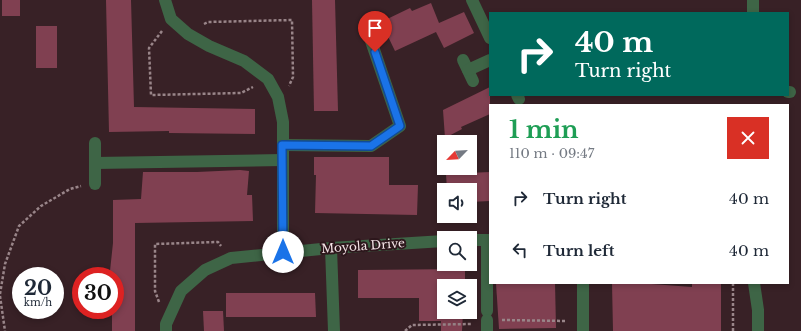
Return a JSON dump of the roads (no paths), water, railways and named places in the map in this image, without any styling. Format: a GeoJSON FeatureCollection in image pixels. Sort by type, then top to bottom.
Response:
{"type":"FeatureCollection","features":[{"type":"Feature","properties":{"kind":"street"},"geometry":{"type":"LineString","coordinates":[[164,0],[171,19],[188,34],[209,46],[244,61],[268,79],[278,97],[283,122],[283,252]]}},
{"type":"Feature","properties":{"kind":"street"},"geometry":{"type":"LineString","coordinates":[[472,0],[489,36]]}},
{"type":"Feature","properties":{"kind":"street"},"geometry":{"type":"LineString","coordinates":[[753,12],[754,0]]}},
{"type":"Feature","properties":{"kind":"street"},"geometry":{"type":"LineString","coordinates":[[282,145],[371,146],[400,126],[370,38]]}},
{"type":"Feature","properties":{"kind":"street"},"geometry":{"type":"LineString","coordinates":[[468,70],[489,60]]}},
{"type":"Feature","properties":{"kind":"street"},"geometry":{"type":"LineString","coordinates":[[95,143],[95,184]]}},
{"type":"Feature","properties":{"kind":"street"},"geometry":{"type":"LineString","coordinates":[[95,163],[282,160]]}},
{"type":"Feature","properties":{"kind":"street"},"geometry":{"type":"LineString","coordinates":[[477,240],[488,240],[487,321]]}},
{"type":"Feature","properties":{"kind":"street","name":"Moyola Drive"},"geometry":{"type":"LineString","coordinates":[[166,327],[181,291],[205,270],[230,258],[331,248],[437,241]]}},
{"type":"Feature","properties":{"kind":"street"},"geometry":{"type":"LineString","coordinates":[[331,248],[334,331]]}},
{"type":"Feature","properties":{"kind":"street"},"geometry":{"type":"LineString","coordinates":[[583,284],[583,331]]}},
{"type":"Feature","properties":{"kind":"street"},"geometry":{"type":"LineString","coordinates":[[754,284],[758,310],[758,331]]}}]}
